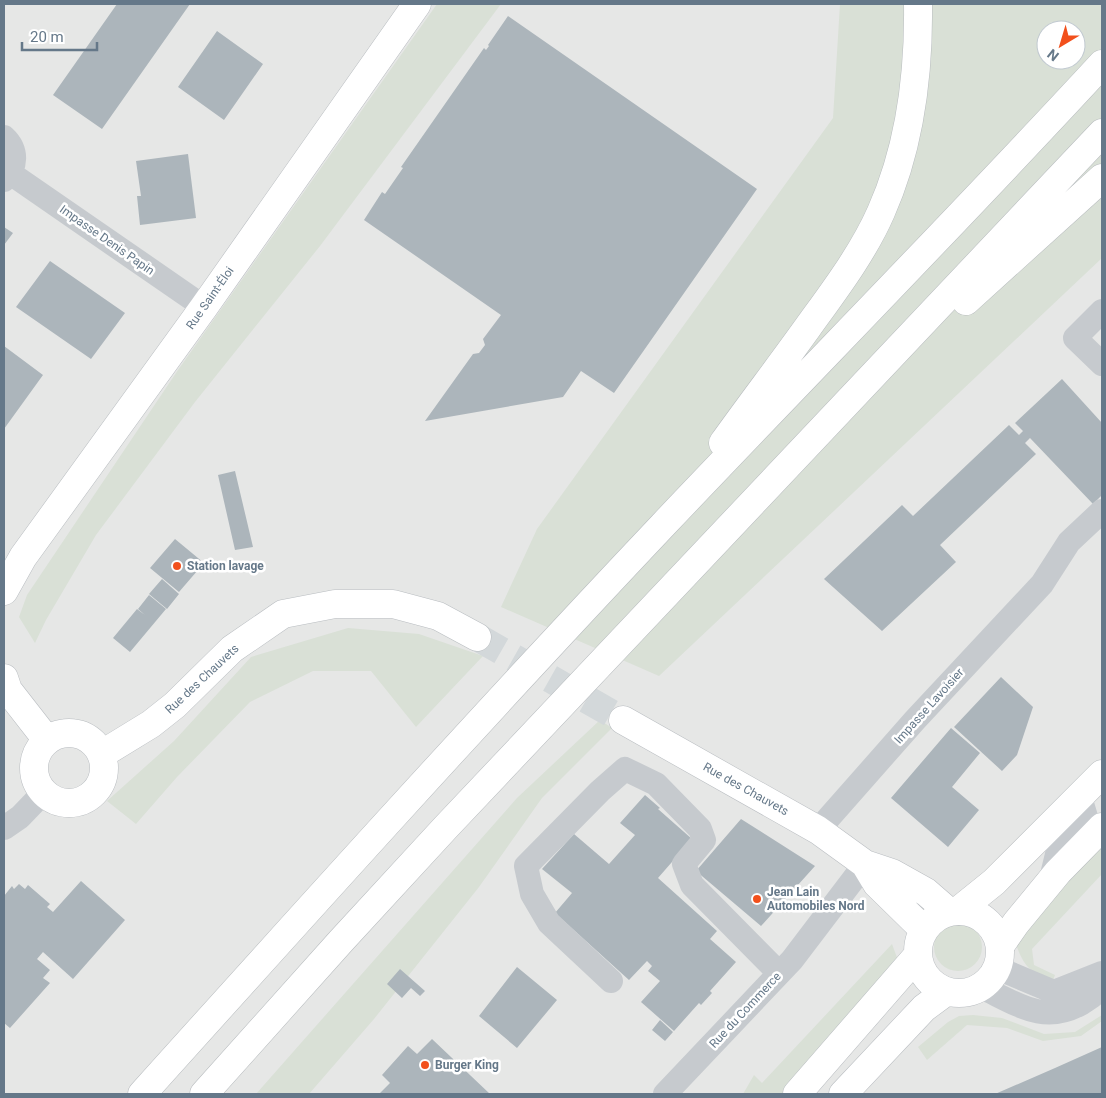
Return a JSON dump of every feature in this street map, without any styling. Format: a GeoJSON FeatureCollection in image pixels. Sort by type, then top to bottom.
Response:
{"type":"FeatureCollection","features":[{"type":"Feature","properties":{"kind":"main road","name":"Rue Saint-Éloi"},"geometry":{"type":"LineString","coordinates":[[4,591],[23,557],[204,308],[417,4]]}},
{"type":"Feature","properties":{"kind":"main road"},"geometry":{"type":"LineString","coordinates":[[663,525],[842,280],[881,213],[902,150],[909,117],[917,60],[918,4]]}},
{"type":"Feature","properties":{"kind":"main road"},"geometry":{"type":"LineString","coordinates":[[142,1094],[352,859],[663,525],[828,355],[1102,64]]}},
{"type":"Feature","properties":{"kind":"main road"},"geometry":{"type":"LineString","coordinates":[[204,1094],[340,941],[439,834],[1102,133]]}},
{"type":"Feature","properties":{"kind":"main road"},"geometry":{"type":"LineString","coordinates":[[814,438],[1102,178]]}},
{"type":"Feature","properties":{"kind":"main road","name":"Rue des Chauvets"},"geometry":{"type":"LineString","coordinates":[[102,754],[150,724],[175,705],[232,649],[283,614],[335,604],[393,604],[438,616],[477,637]]}},
{"type":"Feature","properties":{"kind":"main road"},"geometry":{"type":"LineString","coordinates":[[4,678],[8,690],[47,740]]}},
{"type":"Feature","properties":{"kind":"main road","name":"Rue des Chauvets"},"geometry":{"type":"LineString","coordinates":[[623,720],[818,830],[871,874],[921,942]]}},
{"type":"Feature","properties":{"kind":"main road"},"geometry":{"type":"LineString","coordinates":[[78,733],[96,745],[102,754],[104,774],[96,791],[80,801],[60,802],[44,792],[34,775],[34,765],[40,747],[57,734],[78,733]]}},
{"type":"Feature","properties":{"kind":"main road"},"geometry":{"type":"LineString","coordinates":[[954,912],[994,882],[1102,774]]}},
{"type":"Feature","properties":{"kind":"main road"},"geometry":{"type":"LineString","coordinates":[[921,942],[921,967],[927,977],[936,986],[947,991],[970,992],[993,967],[1016,923],[1102,827]]}},
{"type":"Feature","properties":{"kind":"main road","name":"Rue des Chauvets"},"geometry":{"type":"LineString","coordinates":[[871,874],[892,874],[926,892],[954,912]]}},
{"type":"Feature","properties":{"kind":"main road"},"geometry":{"type":"LineString","coordinates":[[797,1094],[921,942],[932,921],[942,914],[970,912],[990,924],[996,934],[993,967]]}},
{"type":"Feature","properties":{"kind":"main road"},"geometry":{"type":"LineString","coordinates":[[843,1094],[924,1008],[947,991]]}},
{"type":"Feature","properties":{"kind":"street"},"geometry":{"type":"LineString","coordinates":[[4,137],[13,148],[15,156],[14,165],[7,176]]}},
{"type":"Feature","properties":{"kind":"street","name":"Impasse Denis Papin"},"geometry":{"type":"LineString","coordinates":[[7,176],[204,308]]}},
{"type":"Feature","properties":{"kind":"street"},"geometry":{"type":"LineString","coordinates":[[1102,311],[1075,338],[1102,364]]}},
{"type":"Feature","properties":{"kind":"street","name":"Impasse Lavoisier"},"geometry":{"type":"LineString","coordinates":[[818,830],[915,720],[1042,584],[1069,542],[1102,510]]}},
{"type":"Feature","properties":{"kind":"street"},"geometry":{"type":"LineString","coordinates":[[611,981],[549,923],[532,894],[526,866],[600,791],[625,769],[656,784],[700,829],[704,840],[684,864],[692,885],[779,973]]}},
{"type":"Feature","properties":{"kind":"street"},"geometry":{"type":"LineString","coordinates":[[4,828],[20,817],[44,792]]}},
{"type":"Feature","properties":{"kind":"street"},"geometry":{"type":"LineString","coordinates":[[1050,883],[1059,846],[1086,817],[1080,797]]}},
{"type":"Feature","properties":{"kind":"street","name":"Rue du Commerce"},"geometry":{"type":"LineString","coordinates":[[665,1094],[779,973],[821,922],[871,874]]}},
{"type":"Feature","properties":{"kind":"street"},"geometry":{"type":"LineString","coordinates":[[993,967],[1054,992],[1102,973]]}},
{"type":"Feature","properties":{"kind":"street"},"geometry":{"type":"LineString","coordinates":[[993,967],[1030,1010],[1052,1014],[1073,1008],[1097,994],[1102,985]]}},
{"type":"Feature","properties":{"kind":"shaded area"},"geometry":{"type":"Polygon","coordinates":[[[4,4],[1102,4],[1102,1094],[4,1094],[4,4]]]}},
{"type":"Feature","properties":{"kind":"shaded area"},"geometry":{"type":"Polygon","coordinates":[[[437,4],[501,4],[320,246],[195,402],[96,535],[46,620],[35,643],[19,617],[27,595],[178,370],[437,4]]]}},
{"type":"Feature","properties":{"kind":"shaded area"},"geometry":{"type":"Polygon","coordinates":[[[840,4],[1102,4],[1102,258],[659,676],[501,607],[537,529],[833,118],[840,4]]]}},
{"type":"Feature","properties":{"kind":"shaded area"},"geometry":{"type":"Polygon","coordinates":[[[348,628],[419,634],[483,656],[416,727],[371,671],[313,671],[250,702],[177,777],[136,824],[107,801],[174,741],[251,657],[348,628]]]}},
{"type":"Feature","properties":{"kind":"shaded area"},"geometry":{"type":"Polygon","coordinates":[[[600,720],[612,728],[542,798],[479,887],[374,1019],[309,1094],[256,1094],[517,798],[600,720]]]}},
{"type":"Feature","properties":{"kind":"shaded area"},"geometry":{"type":"Polygon","coordinates":[[[1102,841],[1102,874],[1032,949],[1034,965],[1055,975],[1052,983],[1027,966],[1014,939],[1102,841]]]}},
{"type":"Feature","properties":{"kind":"shaded area"},"geometry":{"type":"Polygon","coordinates":[[[953,923],[963,923],[972,927],[978,933],[982,947],[978,961],[972,967],[963,971],[953,971],[944,967],[938,961],[934,952],[934,942],[938,933],[944,927],[953,923]]]}},
{"type":"Feature","properties":{"kind":"shaded area"},"geometry":{"type":"Polygon","coordinates":[[[892,944],[899,963],[783,1094],[743,1094],[754,1075],[762,1083],[892,944]]]}},
{"type":"Feature","properties":{"kind":"shaded area"},"geometry":{"type":"Polygon","coordinates":[[[973,1015],[1002,1018],[1044,1034],[1075,1032],[1102,1015],[1102,1021],[1081,1036],[1043,1041],[1007,1028],[967,1025],[927,1060],[918,1047],[948,1022],[959,1016],[973,1015]]]}},
{"type":"Feature","properties":{"kind":"building"},"geometry":{"type":"Polygon","coordinates":[[[117,4],[190,4],[102,129],[53,95],[117,4]]]}},
{"type":"Feature","properties":{"kind":"building"},"geometry":{"type":"Polygon","coordinates":[[[508,16],[757,189],[614,393],[581,371],[563,397],[425,421],[473,354],[479,353],[485,345],[483,339],[501,315],[364,220],[382,192],[385,194],[403,168],[401,167],[484,48],[486,50],[489,46],[508,16]]]}},
{"type":"Feature","properties":{"kind":"building"},"geometry":{"type":"Polygon","coordinates":[[[217,31],[263,64],[224,120],[178,87],[217,31]]]}},
{"type":"Feature","properties":{"kind":"building"},"geometry":{"type":"Polygon","coordinates":[[[188,154],[196,218],[140,225],[137,196],[141,196],[136,161],[188,154]]]}},
{"type":"Feature","properties":{"kind":"building"},"geometry":{"type":"Polygon","coordinates":[[[4,227],[13,233],[4,245],[4,227]]]}},
{"type":"Feature","properties":{"kind":"building"},"geometry":{"type":"Polygon","coordinates":[[[50,261],[125,313],[91,359],[16,307],[50,261]]]}},
{"type":"Feature","properties":{"kind":"building"},"geometry":{"type":"Polygon","coordinates":[[[4,346],[43,375],[4,429],[4,346]]]}},
{"type":"Feature","properties":{"kind":"building"},"geometry":{"type":"Polygon","coordinates":[[[1062,379],[1102,423],[1102,495],[1093,504],[1030,438],[1025,443],[1036,454],[940,545],[956,562],[882,631],[824,579],[902,505],[913,516],[1009,425],[1019,435],[1023,431],[1015,423],[1062,379]]]}},
{"type":"Feature","properties":{"kind":"building"},"geometry":{"type":"Polygon","coordinates":[[[235,471],[253,547],[235,550],[218,475],[235,471]]]}},
{"type":"Feature","properties":{"kind":"building","name":"Station lavage"},"geometry":{"type":"Polygon","coordinates":[[[175,539],[204,563],[179,592],[150,568],[175,539]]]}},
{"type":"Feature","properties":{"kind":"building"},"geometry":{"type":"Polygon","coordinates":[[[162,579],[179,594],[167,609],[149,594],[162,579]]]}},
{"type":"Feature","properties":{"kind":"building"},"geometry":{"type":"Polygon","coordinates":[[[149,595],[166,609],[130,652],[113,638],[137,609],[145,615],[138,609],[149,595]]]}},
{"type":"Feature","properties":{"kind":"building"},"geometry":{"type":"Polygon","coordinates":[[[1001,677],[1033,707],[1017,755],[1002,771],[954,727],[1001,677]]]}},
{"type":"Feature","properties":{"kind":"building"},"geometry":{"type":"Polygon","coordinates":[[[951,728],[980,753],[952,787],[979,810],[948,847],[891,798],[951,728]]]}},
{"type":"Feature","properties":{"kind":"building"},"geometry":{"type":"Polygon","coordinates":[[[645,795],[692,839],[658,878],[717,931],[710,939],[736,962],[710,991],[712,993],[701,1005],[699,1003],[674,1031],[641,1002],[660,981],[648,971],[652,966],[647,961],[629,980],[555,913],[572,893],[542,869],[574,834],[609,864],[635,835],[620,823],[645,795]]]}},
{"type":"Feature","properties":{"kind":"building","name":"Jean Lain Automobiles Nord"},"geometry":{"type":"Polygon","coordinates":[[[741,819],[815,866],[761,926],[696,871],[741,819]]]}},
{"type":"Feature","properties":{"kind":"building"},"geometry":{"type":"Polygon","coordinates":[[[81,881],[125,920],[73,979],[43,952],[37,959],[50,970],[43,978],[50,983],[10,1028],[4,1023],[4,896],[12,886],[14,889],[19,884],[25,889],[28,885],[50,904],[47,907],[53,912],[81,881]]]}},
{"type":"Feature","properties":{"kind":"building"},"geometry":{"type":"Polygon","coordinates":[[[517,967],[557,1000],[517,1048],[479,1016],[517,967]]]}},
{"type":"Feature","properties":{"kind":"building"},"geometry":{"type":"Polygon","coordinates":[[[400,969],[425,991],[420,996],[411,988],[402,998],[387,984],[400,969]]]}},
{"type":"Feature","properties":{"kind":"building"},"geometry":{"type":"Polygon","coordinates":[[[660,1020],[673,1032],[665,1041],[652,1030],[660,1020]]]}},
{"type":"Feature","properties":{"kind":"building","name":"Burger King"},"geometry":{"type":"Polygon","coordinates":[[[432,1039],[490,1094],[379,1094],[390,1083],[382,1075],[408,1046],[417,1054],[432,1039]]]}},
{"type":"Feature","properties":{"kind":"building"},"geometry":{"type":"Polygon","coordinates":[[[1102,1047],[1102,1094],[995,1094],[1055,1068],[1102,1047]]]}},
{"type":"Feature","properties":{"kind":"tunnel"},"geometry":{"type":"LineString","coordinates":[[477,637],[623,720]]}},
{"type":"Feature","properties":{"kind":"place","name":"Station lavage"},"geometry":{"type":"Point","coordinates":[177,566]}},
{"type":"Feature","properties":{"kind":"place","name":"Jean Lain Automobiles Nord"},"geometry":{"type":"Point","coordinates":[757,899]}},
{"type":"Feature","properties":{"kind":"place","name":"Burger King"},"geometry":{"type":"Point","coordinates":[425,1065]}}]}
